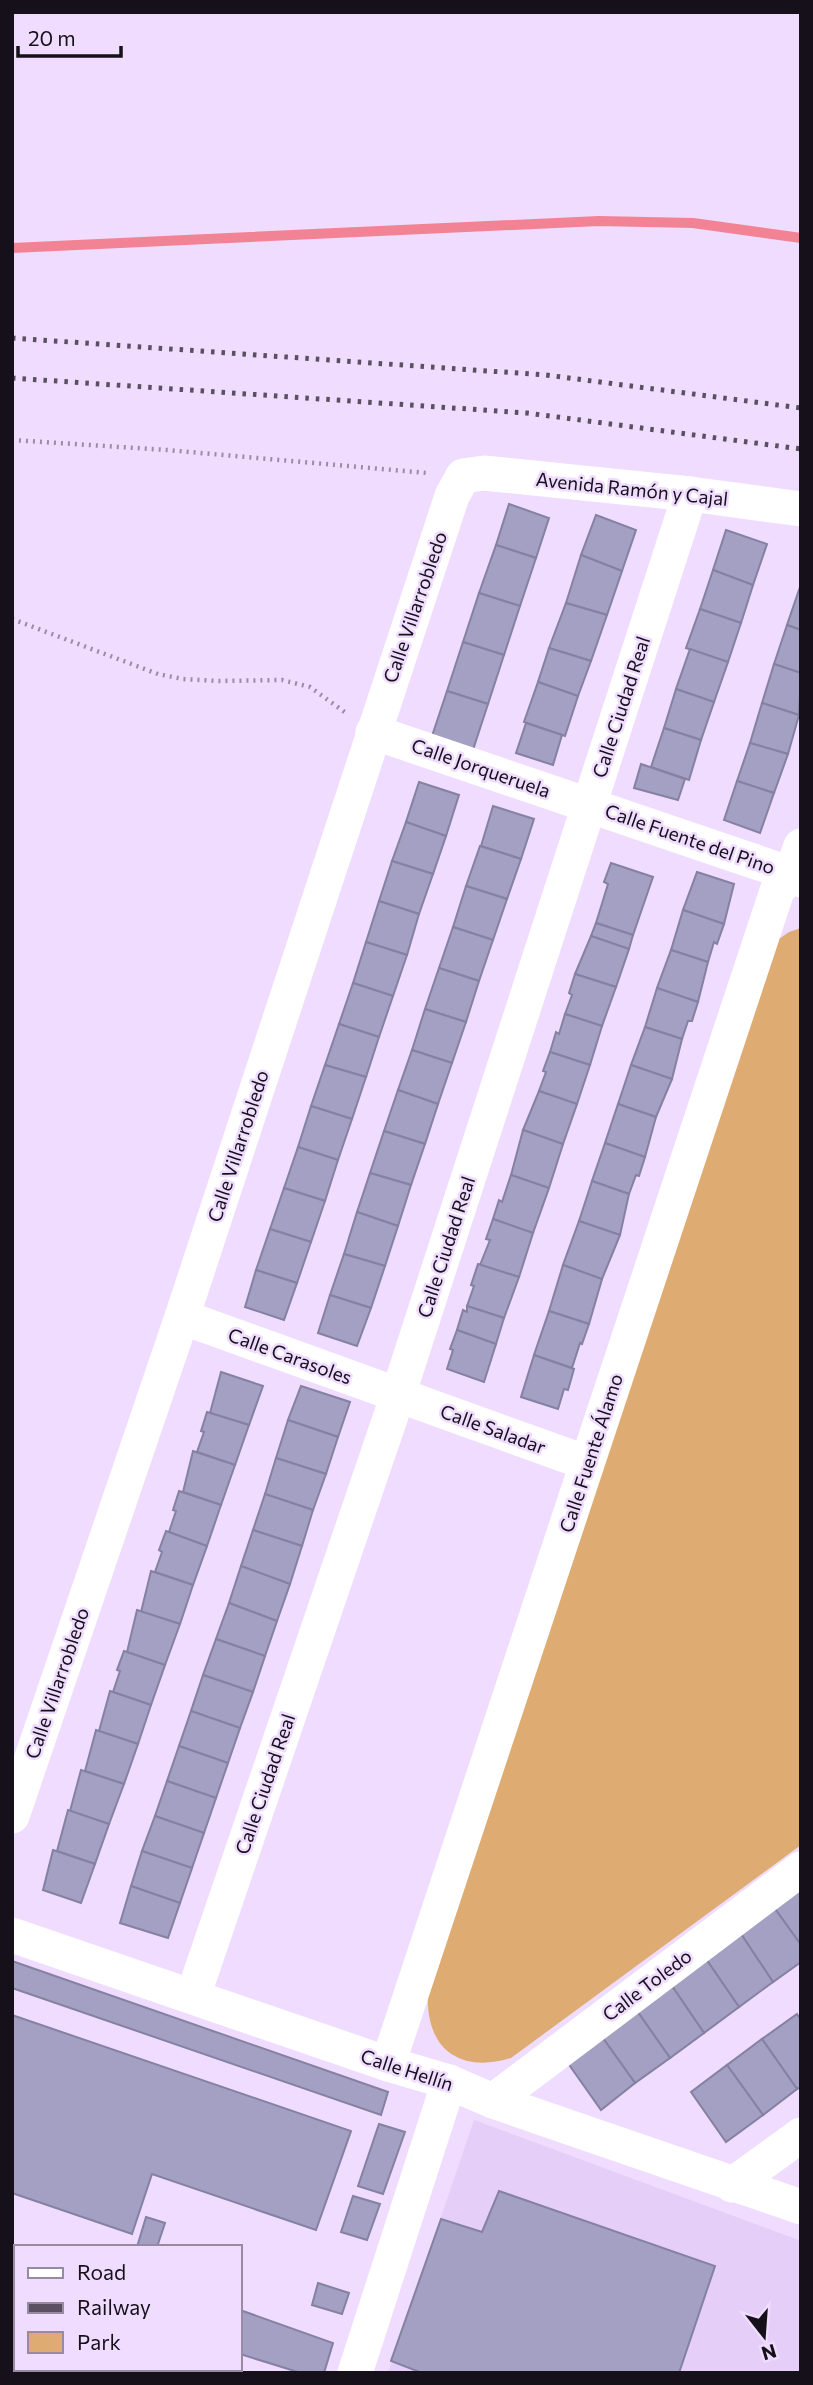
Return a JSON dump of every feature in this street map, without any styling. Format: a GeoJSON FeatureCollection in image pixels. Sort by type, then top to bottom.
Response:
{"type":"FeatureCollection","features":[{"type":"Feature","properties":{"kind":"street","name":"Avenida Ramón y Cajal"},"geometry":{"type":"LineString","coordinates":[[463,476],[484,473],[690,494],[801,509]]}},
{"type":"Feature","properties":{"kind":"street","name":"Calle Villarrobledo"},"geometry":{"type":"LineString","coordinates":[[12,1816],[182,1317],[452,496],[463,476]]}},
{"type":"Feature","properties":{"kind":"street","name":"Calle Ciudad Real"},"geometry":{"type":"LineString","coordinates":[[193,1996],[398,1395],[690,494]]}},
{"type":"Feature","properties":{"kind":"street","name":"Calle Jorqueruela"},"geometry":{"type":"LineString","coordinates":[[373,732],[589,805]]}},
{"type":"Feature","properties":{"kind":"street","name":"Calle Fuente del Pino"},"geometry":{"type":"LineString","coordinates":[[589,805],[798,866]]}},
{"type":"Feature","properties":{"kind":"street","name":"Calle Fuente Álamo"},"geometry":{"type":"LineString","coordinates":[[388,2064],[777,891],[798,866]]}},
{"type":"Feature","properties":{"kind":"street","name":"Calle Carasoles"},"geometry":{"type":"LineString","coordinates":[[182,1317],[398,1395]]}},
{"type":"Feature","properties":{"kind":"street","name":"Calle Saladar"},"geometry":{"type":"LineString","coordinates":[[398,1395],[587,1463]]}},
{"type":"Feature","properties":{"kind":"street","name":"Calle Toledo"},"geometry":{"type":"LineString","coordinates":[[493,2101],[801,1869]]}},
{"type":"Feature","properties":{"kind":"street","name":"Calle Hellín"},"geometry":{"type":"LineString","coordinates":[[12,1935],[388,2064],[449,2082],[493,2101],[801,2207]]}},
{"type":"Feature","properties":{"kind":"street"},"geometry":{"type":"LineString","coordinates":[[355,2373],[449,2082]]}},
{"type":"Feature","properties":{"kind":"street"},"geometry":{"type":"LineString","coordinates":[[732,2185],[801,2135]]}},
{"type":"Feature","properties":{"kind":"path"},"geometry":{"type":"LineString","coordinates":[[12,440],[463,476]]}},
{"type":"Feature","properties":{"kind":"path"},"geometry":{"type":"LineString","coordinates":[[12,619],[158,674],[183,679],[282,680],[310,687],[373,732]]}},
{"type":"Feature","properties":{"kind":"shaded area"},"geometry":{"type":"Polygon","coordinates":[[[474,2120],[801,2241],[801,2373],[388,2373],[474,2120]]]}},
{"type":"Feature","properties":{"kind":"green space"},"geometry":{"type":"Polygon","coordinates":[[[801,928],[801,1845],[511,2058],[492,2062],[461,2059],[439,2042],[432,2029],[428,1993],[779,939],[801,928]]]}},
{"type":"Feature","properties":{"kind":"building"},"geometry":{"type":"Polygon","coordinates":[[[509,504],[549,518],[536,558],[496,545],[509,504]]]}},
{"type":"Feature","properties":{"kind":"building"},"geometry":{"type":"Polygon","coordinates":[[[596,515],[636,530],[622,571],[581,555],[596,515]]]}},
{"type":"Feature","properties":{"kind":"building"},"geometry":{"type":"Polygon","coordinates":[[[726,530],[767,544],[753,585],[713,570],[726,530]]]}},
{"type":"Feature","properties":{"kind":"building"},"geometry":{"type":"Polygon","coordinates":[[[496,545],[536,558],[520,606],[479,593],[496,545]]]}},
{"type":"Feature","properties":{"kind":"building"},"geometry":{"type":"Polygon","coordinates":[[[581,555],[622,571],[607,615],[566,603],[581,555]]]}},
{"type":"Feature","properties":{"kind":"building"},"geometry":{"type":"Polygon","coordinates":[[[713,570],[753,585],[741,623],[700,609],[713,570]]]}},
{"type":"Feature","properties":{"kind":"building"},"geometry":{"type":"Polygon","coordinates":[[[801,587],[801,630],[787,625],[801,587]]]}},
{"type":"Feature","properties":{"kind":"building"},"geometry":{"type":"Polygon","coordinates":[[[479,593],[520,606],[504,655],[463,642],[479,593]]]}},
{"type":"Feature","properties":{"kind":"building"},"geometry":{"type":"Polygon","coordinates":[[[566,603],[607,615],[591,661],[549,648],[566,603]]]}},
{"type":"Feature","properties":{"kind":"building"},"geometry":{"type":"Polygon","coordinates":[[[700,609],[741,623],[728,662],[686,648],[700,609]]]}},
{"type":"Feature","properties":{"kind":"building"},"geometry":{"type":"Polygon","coordinates":[[[787,625],[801,630],[801,673],[774,664],[787,625]]]}},
{"type":"Feature","properties":{"kind":"building"},"geometry":{"type":"Polygon","coordinates":[[[463,642],[504,655],[488,704],[447,691],[463,642]]]}},
{"type":"Feature","properties":{"kind":"building"},"geometry":{"type":"Polygon","coordinates":[[[549,648],[591,661],[578,696],[538,682],[549,648]]]}},
{"type":"Feature","properties":{"kind":"building"},"geometry":{"type":"Polygon","coordinates":[[[690,649],[728,662],[714,702],[676,689],[690,649]]]}},
{"type":"Feature","properties":{"kind":"building"},"geometry":{"type":"Polygon","coordinates":[[[774,664],[801,673],[799,715],[762,703],[774,664]]]}},
{"type":"Feature","properties":{"kind":"building"},"geometry":{"type":"Polygon","coordinates":[[[538,682],[578,696],[565,736],[524,722],[538,682]]]}},
{"type":"Feature","properties":{"kind":"building"},"geometry":{"type":"Polygon","coordinates":[[[676,689],[714,702],[701,740],[664,728],[676,689]]]}},
{"type":"Feature","properties":{"kind":"building"},"geometry":{"type":"Polygon","coordinates":[[[447,691],[488,704],[472,753],[431,739],[447,691]]]}},
{"type":"Feature","properties":{"kind":"building"},"geometry":{"type":"Polygon","coordinates":[[[762,703],[799,715],[788,754],[750,743],[762,703]]]}},
{"type":"Feature","properties":{"kind":"building"},"geometry":{"type":"Polygon","coordinates":[[[526,723],[562,735],[553,765],[516,753],[526,723]]]}},
{"type":"Feature","properties":{"kind":"building"},"geometry":{"type":"Polygon","coordinates":[[[664,728],[701,740],[689,780],[651,767],[664,728]]]}},
{"type":"Feature","properties":{"kind":"building"},"geometry":{"type":"Polygon","coordinates":[[[750,743],[788,754],[774,793],[737,781],[750,743]]]}},
{"type":"Feature","properties":{"kind":"building"},"geometry":{"type":"Polygon","coordinates":[[[641,764],[685,779],[678,800],[634,788],[641,764]]]}},
{"type":"Feature","properties":{"kind":"building"},"geometry":{"type":"Polygon","coordinates":[[[737,781],[774,793],[760,833],[724,820],[737,781]]]}},
{"type":"Feature","properties":{"kind":"building"},"geometry":{"type":"Polygon","coordinates":[[[419,782],[459,795],[446,836],[406,822],[419,782]]]}},
{"type":"Feature","properties":{"kind":"building"},"geometry":{"type":"Polygon","coordinates":[[[493,806],[534,819],[521,859],[481,846],[493,806]]]}},
{"type":"Feature","properties":{"kind":"building"},"geometry":{"type":"Polygon","coordinates":[[[406,822],[446,836],[433,874],[392,861],[406,822]]]}},
{"type":"Feature","properties":{"kind":"building"},"geometry":{"type":"Polygon","coordinates":[[[480,846],[521,859],[507,899],[466,886],[480,846]]]}},
{"type":"Feature","properties":{"kind":"building"},"geometry":{"type":"Polygon","coordinates":[[[392,861],[433,874],[419,914],[379,901],[392,861]]]}},
{"type":"Feature","properties":{"kind":"building"},"geometry":{"type":"Polygon","coordinates":[[[611,863],[653,877],[633,935],[596,923],[608,884],[604,882],[611,863]]]}},
{"type":"Feature","properties":{"kind":"building"},"geometry":{"type":"Polygon","coordinates":[[[697,872],[734,884],[724,924],[683,910],[697,872]]]}},
{"type":"Feature","properties":{"kind":"building"},"geometry":{"type":"Polygon","coordinates":[[[466,886],[507,899],[493,940],[453,927],[466,886]]]}},
{"type":"Feature","properties":{"kind":"building"},"geometry":{"type":"Polygon","coordinates":[[[379,901],[419,914],[407,955],[366,942],[379,901]]]}},
{"type":"Feature","properties":{"kind":"building"},"geometry":{"type":"Polygon","coordinates":[[[683,910],[724,924],[717,944],[714,942],[708,962],[671,950],[683,910]]]}},
{"type":"Feature","properties":{"kind":"building"},"geometry":{"type":"Polygon","coordinates":[[[596,923],[633,935],[629,949],[591,936],[596,923]]]}},
{"type":"Feature","properties":{"kind":"building"},"geometry":{"type":"Polygon","coordinates":[[[453,927],[493,940],[479,981],[439,968],[453,927]]]}},
{"type":"Feature","properties":{"kind":"building"},"geometry":{"type":"Polygon","coordinates":[[[591,936],[629,949],[616,987],[575,974],[591,936]]]}},
{"type":"Feature","properties":{"kind":"building"},"geometry":{"type":"Polygon","coordinates":[[[366,942],[407,955],[393,996],[353,983],[366,942]]]}},
{"type":"Feature","properties":{"kind":"building"},"geometry":{"type":"Polygon","coordinates":[[[671,950],[708,962],[698,1002],[657,988],[671,950]]]}},
{"type":"Feature","properties":{"kind":"building"},"geometry":{"type":"Polygon","coordinates":[[[439,968],[479,981],[466,1022],[425,1009],[439,968]]]}},
{"type":"Feature","properties":{"kind":"building"},"geometry":{"type":"Polygon","coordinates":[[[575,974],[616,987],[602,1026],[565,1014],[572,995],[569,993],[575,974]]]}},
{"type":"Feature","properties":{"kind":"building"},"geometry":{"type":"Polygon","coordinates":[[[353,983],[393,996],[379,1037],[339,1024],[353,983]]]}},
{"type":"Feature","properties":{"kind":"building"},"geometry":{"type":"Polygon","coordinates":[[[657,988],[698,1002],[682,1039],[645,1027],[657,988]]]}},
{"type":"Feature","properties":{"kind":"building"},"geometry":{"type":"Polygon","coordinates":[[[425,1009],[466,1022],[452,1063],[412,1050],[425,1009]]]}},
{"type":"Feature","properties":{"kind":"building"},"geometry":{"type":"Polygon","coordinates":[[[565,1014],[602,1026],[590,1065],[550,1052],[565,1014]]]}},
{"type":"Feature","properties":{"kind":"building"},"geometry":{"type":"Polygon","coordinates":[[[339,1024],[379,1037],[366,1077],[325,1065],[339,1024]]]}},
{"type":"Feature","properties":{"kind":"building"},"geometry":{"type":"Polygon","coordinates":[[[645,1027],[682,1039],[672,1079],[631,1065],[645,1027]]]}},
{"type":"Feature","properties":{"kind":"building"},"geometry":{"type":"Polygon","coordinates":[[[412,1050],[452,1063],[438,1104],[398,1090],[412,1050]]]}},
{"type":"Feature","properties":{"kind":"building"},"geometry":{"type":"Polygon","coordinates":[[[550,1052],[590,1065],[577,1104],[539,1091],[550,1052]]]}},
{"type":"Feature","properties":{"kind":"building"},"geometry":{"type":"Polygon","coordinates":[[[325,1065],[366,1077],[352,1119],[311,1106],[325,1065]]]}},
{"type":"Feature","properties":{"kind":"building"},"geometry":{"type":"Polygon","coordinates":[[[631,1065],[672,1079],[656,1117],[618,1104],[631,1065]]]}},
{"type":"Feature","properties":{"kind":"building"},"geometry":{"type":"Polygon","coordinates":[[[398,1090],[438,1104],[425,1144],[384,1131],[398,1090]]]}},
{"type":"Feature","properties":{"kind":"building"},"geometry":{"type":"Polygon","coordinates":[[[539,1091],[577,1104],[563,1144],[523,1130],[539,1091]]]}},
{"type":"Feature","properties":{"kind":"building"},"geometry":{"type":"Polygon","coordinates":[[[618,1104],[656,1117],[645,1157],[605,1143],[618,1104]]]}},
{"type":"Feature","properties":{"kind":"building"},"geometry":{"type":"Polygon","coordinates":[[[311,1106],[352,1119],[338,1160],[298,1147],[311,1106]]]}},
{"type":"Feature","properties":{"kind":"building"},"geometry":{"type":"Polygon","coordinates":[[[523,1130],[563,1144],[549,1188],[511,1175],[523,1130]]]}},
{"type":"Feature","properties":{"kind":"building"},"geometry":{"type":"Polygon","coordinates":[[[384,1131],[425,1144],[411,1185],[370,1173],[384,1131]]]}},
{"type":"Feature","properties":{"kind":"building"},"geometry":{"type":"Polygon","coordinates":[[[605,1143],[645,1157],[629,1194],[592,1181],[605,1143]]]}},
{"type":"Feature","properties":{"kind":"building"},"geometry":{"type":"Polygon","coordinates":[[[298,1147],[338,1160],[325,1201],[284,1188],[298,1147]]]}},
{"type":"Feature","properties":{"kind":"building"},"geometry":{"type":"Polygon","coordinates":[[[370,1173],[411,1185],[398,1226],[357,1212],[370,1173]]]}},
{"type":"Feature","properties":{"kind":"building"},"geometry":{"type":"Polygon","coordinates":[[[511,1175],[549,1188],[533,1233],[493,1219],[511,1175]]]}},
{"type":"Feature","properties":{"kind":"building"},"geometry":{"type":"Polygon","coordinates":[[[592,1181],[629,1194],[620,1235],[579,1221],[592,1181]]]}},
{"type":"Feature","properties":{"kind":"building"},"geometry":{"type":"Polygon","coordinates":[[[284,1188],[325,1201],[311,1242],[270,1229],[284,1188]]]}},
{"type":"Feature","properties":{"kind":"building"},"geometry":{"type":"Polygon","coordinates":[[[357,1212],[398,1226],[385,1266],[344,1254],[357,1212]]]}},
{"type":"Feature","properties":{"kind":"building"},"geometry":{"type":"Polygon","coordinates":[[[493,1219],[533,1233],[519,1277],[480,1265],[490,1240],[486,1239],[493,1219]]]}},
{"type":"Feature","properties":{"kind":"building"},"geometry":{"type":"Polygon","coordinates":[[[579,1221],[620,1235],[602,1279],[563,1265],[579,1221]]]}},
{"type":"Feature","properties":{"kind":"building"},"geometry":{"type":"Polygon","coordinates":[[[270,1229],[311,1242],[297,1283],[256,1270],[270,1229]]]}},
{"type":"Feature","properties":{"kind":"building"},"geometry":{"type":"Polygon","coordinates":[[[344,1254],[385,1266],[371,1308],[330,1295],[344,1254]]]}},
{"type":"Feature","properties":{"kind":"building"},"geometry":{"type":"Polygon","coordinates":[[[478,1264],[519,1277],[504,1318],[467,1306],[478,1264]]]}},
{"type":"Feature","properties":{"kind":"building"},"geometry":{"type":"Polygon","coordinates":[[[563,1265],[602,1279],[589,1324],[549,1311],[563,1265]]]}},
{"type":"Feature","properties":{"kind":"building"},"geometry":{"type":"Polygon","coordinates":[[[256,1270],[297,1283],[284,1320],[245,1307],[256,1270]]]}},
{"type":"Feature","properties":{"kind":"building"},"geometry":{"type":"Polygon","coordinates":[[[330,1295],[371,1308],[357,1346],[318,1333],[330,1295]]]}},
{"type":"Feature","properties":{"kind":"building"},"geometry":{"type":"Polygon","coordinates":[[[467,1306],[504,1318],[496,1344],[457,1330],[463,1310],[467,1312],[467,1306]]]}},
{"type":"Feature","properties":{"kind":"building"},"geometry":{"type":"Polygon","coordinates":[[[549,1311],[589,1324],[572,1368],[534,1355],[549,1311]]]}},
{"type":"Feature","properties":{"kind":"building"},"geometry":{"type":"Polygon","coordinates":[[[457,1330],[496,1344],[484,1382],[447,1369],[457,1330]]]}},
{"type":"Feature","properties":{"kind":"building"},"geometry":{"type":"Polygon","coordinates":[[[534,1355],[574,1369],[568,1390],[564,1389],[558,1409],[521,1397],[534,1355]]]}},
{"type":"Feature","properties":{"kind":"building"},"geometry":{"type":"Polygon","coordinates":[[[221,1372],[263,1386],[249,1425],[210,1413],[221,1372]]]}},
{"type":"Feature","properties":{"kind":"building"},"geometry":{"type":"Polygon","coordinates":[[[301,1386],[350,1402],[338,1437],[288,1420],[301,1386]]]}},
{"type":"Feature","properties":{"kind":"building"},"geometry":{"type":"Polygon","coordinates":[[[207,1412],[249,1425],[235,1465],[197,1452],[207,1412]]]}},
{"type":"Feature","properties":{"kind":"building"},"geometry":{"type":"Polygon","coordinates":[[[288,1420],[338,1437],[326,1474],[276,1458],[288,1420]]]}},
{"type":"Feature","properties":{"kind":"building"},"geometry":{"type":"Polygon","coordinates":[[[193,1451],[235,1465],[221,1505],[183,1492],[193,1451]]]}},
{"type":"Feature","properties":{"kind":"building"},"geometry":{"type":"Polygon","coordinates":[[[276,1458],[326,1474],[313,1510],[265,1494],[276,1458]]]}},
{"type":"Feature","properties":{"kind":"building"},"geometry":{"type":"Polygon","coordinates":[[[179,1491],[221,1505],[207,1546],[169,1532],[179,1491]]]}},
{"type":"Feature","properties":{"kind":"building"},"geometry":{"type":"Polygon","coordinates":[[[265,1494],[313,1510],[302,1546],[253,1530],[265,1494]]]}},
{"type":"Feature","properties":{"kind":"building"},"geometry":{"type":"Polygon","coordinates":[[[253,1530],[302,1546],[290,1584],[241,1566],[253,1530]]]}},
{"type":"Feature","properties":{"kind":"building"},"geometry":{"type":"Polygon","coordinates":[[[166,1531],[207,1546],[193,1585],[155,1572],[166,1531]]]}},
{"type":"Feature","properties":{"kind":"building"},"geometry":{"type":"Polygon","coordinates":[[[241,1566],[290,1584],[277,1621],[229,1603],[241,1566]]]}},
{"type":"Feature","properties":{"kind":"building"},"geometry":{"type":"Polygon","coordinates":[[[151,1571],[193,1585],[180,1624],[141,1612],[151,1571]]]}},
{"type":"Feature","properties":{"kind":"building"},"geometry":{"type":"Polygon","coordinates":[[[229,1603],[277,1621],[265,1656],[216,1639],[229,1603]]]}},
{"type":"Feature","properties":{"kind":"building"},"geometry":{"type":"Polygon","coordinates":[[[137,1610],[180,1624],[165,1665],[127,1652],[137,1610]]]}},
{"type":"Feature","properties":{"kind":"building"},"geometry":{"type":"Polygon","coordinates":[[[216,1639],[265,1656],[253,1692],[203,1675],[216,1639]]]}},
{"type":"Feature","properties":{"kind":"building"},"geometry":{"type":"Polygon","coordinates":[[[124,1651],[165,1665],[151,1705],[113,1692],[124,1651]]]}},
{"type":"Feature","properties":{"kind":"building"},"geometry":{"type":"Polygon","coordinates":[[[203,1675],[253,1692],[240,1728],[191,1711],[203,1675]]]}},
{"type":"Feature","properties":{"kind":"building"},"geometry":{"type":"Polygon","coordinates":[[[110,1691],[151,1705],[138,1744],[99,1731],[110,1691]]]}},
{"type":"Feature","properties":{"kind":"building"},"geometry":{"type":"Polygon","coordinates":[[[191,1711],[240,1728],[228,1763],[179,1746],[191,1711]]]}},
{"type":"Feature","properties":{"kind":"building"},"geometry":{"type":"Polygon","coordinates":[[[96,1730],[138,1744],[124,1784],[85,1771],[96,1730]]]}},
{"type":"Feature","properties":{"kind":"building"},"geometry":{"type":"Polygon","coordinates":[[[179,1746],[228,1763],[216,1798],[167,1781],[179,1746]]]}},
{"type":"Feature","properties":{"kind":"building"},"geometry":{"type":"Polygon","coordinates":[[[81,1770],[124,1784],[109,1824],[70,1811],[81,1770]]]}},
{"type":"Feature","properties":{"kind":"building"},"geometry":{"type":"Polygon","coordinates":[[[167,1781],[216,1798],[204,1833],[155,1816],[167,1781]]]}},
{"type":"Feature","properties":{"kind":"building"},"geometry":{"type":"Polygon","coordinates":[[[68,1810],[109,1824],[95,1864],[57,1851],[68,1810]]]}},
{"type":"Feature","properties":{"kind":"building"},"geometry":{"type":"Polygon","coordinates":[[[155,1816],[204,1833],[192,1868],[142,1851],[155,1816]]]}},
{"type":"Feature","properties":{"kind":"building"},"geometry":{"type":"Polygon","coordinates":[[[53,1850],[95,1864],[81,1903],[43,1890],[53,1850]]]}},
{"type":"Feature","properties":{"kind":"building"},"geometry":{"type":"Polygon","coordinates":[[[142,1851],[192,1868],[180,1903],[131,1886],[142,1851]]]}},
{"type":"Feature","properties":{"kind":"building"},"geometry":{"type":"Polygon","coordinates":[[[131,1886],[180,1903],[168,1938],[120,1923],[131,1886]]]}},
{"type":"Feature","properties":{"kind":"building"},"geometry":{"type":"Polygon","coordinates":[[[801,1886],[801,1945],[773,1906],[801,1886]]]}},
{"type":"Feature","properties":{"kind":"building"},"geometry":{"type":"Polygon","coordinates":[[[773,1906],[801,1945],[801,1962],[773,1982],[739,1931],[773,1906]]]}},
{"type":"Feature","properties":{"kind":"building"},"geometry":{"type":"Polygon","coordinates":[[[739,1931],[773,1982],[739,2007],[704,1956],[739,1931]]]}},
{"type":"Feature","properties":{"kind":"building"},"geometry":{"type":"Polygon","coordinates":[[[704,1956],[739,2007],[704,2033],[670,1983],[704,1956]]]}},
{"type":"Feature","properties":{"kind":"building"},"geometry":{"type":"Polygon","coordinates":[[[12,1961],[388,2092],[381,2115],[12,1988],[12,1961]]]}},
{"type":"Feature","properties":{"kind":"building"},"geometry":{"type":"Polygon","coordinates":[[[670,1983],[704,2033],[670,2058],[635,2008],[670,1983]]]}},
{"type":"Feature","properties":{"kind":"building"},"geometry":{"type":"Polygon","coordinates":[[[635,2008],[670,2058],[635,2083],[600,2034],[635,2008]]]}},
{"type":"Feature","properties":{"kind":"building"},"geometry":{"type":"Polygon","coordinates":[[[797,2014],[801,2020],[801,2087],[797,2089],[762,2039],[797,2014]]]}},
{"type":"Feature","properties":{"kind":"building"},"geometry":{"type":"Polygon","coordinates":[[[12,2015],[351,2131],[316,2230],[152,2174],[132,2234],[12,2193],[12,2015]]]}},
{"type":"Feature","properties":{"kind":"building"},"geometry":{"type":"Polygon","coordinates":[[[600,2034],[635,2083],[601,2110],[565,2059],[600,2034]]]}},
{"type":"Feature","properties":{"kind":"building"},"geometry":{"type":"Polygon","coordinates":[[[762,2039],[797,2089],[763,2115],[727,2065],[762,2039]]]}},
{"type":"Feature","properties":{"kind":"building"},"geometry":{"type":"Polygon","coordinates":[[[727,2065],[763,2115],[726,2142],[691,2092],[727,2065]]]}},
{"type":"Feature","properties":{"kind":"building"},"geometry":{"type":"Polygon","coordinates":[[[379,2124],[405,2132],[383,2194],[358,2186],[379,2124]]]}},
{"type":"Feature","properties":{"kind":"building"},"geometry":{"type":"Polygon","coordinates":[[[499,2191],[715,2266],[679,2373],[422,2373],[391,2361],[441,2219],[482,2232],[499,2191]]]}},
{"type":"Feature","properties":{"kind":"building"},"geometry":{"type":"Polygon","coordinates":[[[353,2196],[380,2204],[367,2240],[341,2232],[353,2196]]]}},
{"type":"Feature","properties":{"kind":"building"},"geometry":{"type":"Polygon","coordinates":[[[146,2217],[165,2223],[158,2245],[138,2245],[146,2217]]]}},
{"type":"Feature","properties":{"kind":"building"},"geometry":{"type":"Polygon","coordinates":[[[12,2247],[14,2274],[12,2274],[12,2247]]]}},
{"type":"Feature","properties":{"kind":"building"},"geometry":{"type":"Polygon","coordinates":[[[12,2274],[14,2302],[12,2302],[12,2274]]]}},
{"type":"Feature","properties":{"kind":"building"},"geometry":{"type":"Polygon","coordinates":[[[318,2283],[349,2293],[342,2314],[312,2305],[318,2283]]]}},
{"type":"Feature","properties":{"kind":"building"},"geometry":{"type":"Polygon","coordinates":[[[242,2311],[333,2343],[324,2373],[301,2373],[242,2355],[242,2311]]]}},
{"type":"Feature","properties":{"kind":"building"},"geometry":{"type":"Polygon","coordinates":[[[96,2371],[200,2371],[200,2373],[96,2371]]]}},
{"type":"Feature","properties":{"kind":"waterway"},"geometry":{"type":"LineString","coordinates":[[12,248],[599,221],[693,223],[801,238]]}},
{"type":"Feature","properties":{"kind":"railway"},"geometry":{"type":"LineString","coordinates":[[12,338],[546,375],[801,408]]}},
{"type":"Feature","properties":{"kind":"railway"},"geometry":{"type":"LineString","coordinates":[[12,378],[527,413],[801,449]]}}]}
